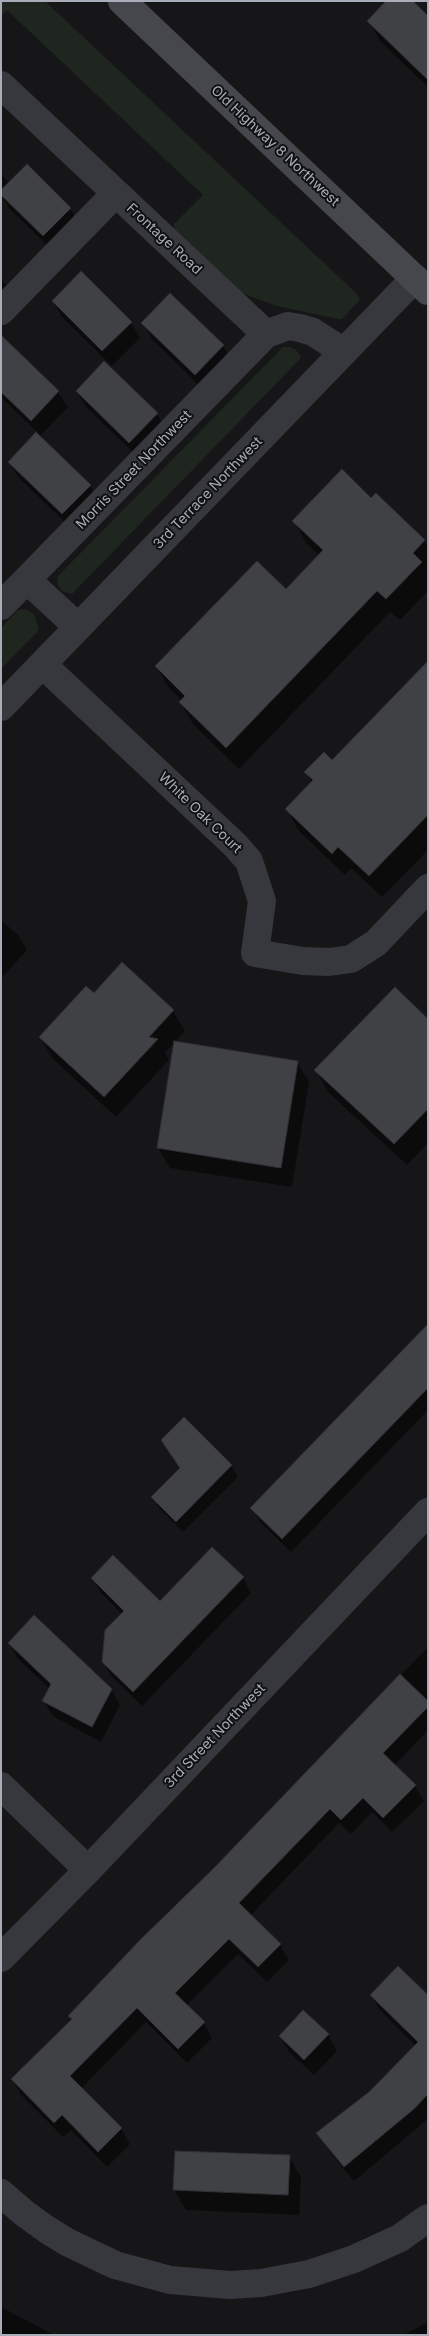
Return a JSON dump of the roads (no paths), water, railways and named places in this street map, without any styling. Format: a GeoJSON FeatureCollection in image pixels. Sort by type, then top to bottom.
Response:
{"type":"FeatureCollection","features":[{"type":"Feature","properties":{"kind":"street","name":"Old Highway 8 Northwest"},"geometry":{"type":"LineString","coordinates":[[122,1],[421,285]]}},
{"type":"Feature","properties":{"kind":"street","name":"Frontage Road"},"geometry":{"type":"LineString","coordinates":[[1,85],[266,334]]}},
{"type":"Feature","properties":{"kind":"street"},"geometry":{"type":"LineString","coordinates":[[1,311],[115,194]]}},
{"type":"Feature","properties":{"kind":"street","name":"3rd Terrace Northwest"},"geometry":{"type":"LineString","coordinates":[[1,707],[344,352],[421,285]]}},
{"type":"Feature","properties":{"kind":"street"},"geometry":{"type":"LineString","coordinates":[[266,334],[288,326],[300,328],[313,332],[344,352]]}},
{"type":"Feature","properties":{"kind":"street","name":"Morris Street Northwest"},"geometry":{"type":"LineString","coordinates":[[1,606],[266,334]]}},
{"type":"Feature","properties":{"kind":"street"},"geometry":{"type":"LineString","coordinates":[[27,580],[78,628]]}},
{"type":"Feature","properties":{"kind":"street","name":"White Oak Court"},"geometry":{"type":"LineString","coordinates":[[43,665],[235,845],[249,861],[262,901],[255,953],[303,961],[329,962],[350,959],[376,943],[428,888]]}},
{"type":"Feature","properties":{"kind":"street","name":"3rd Street Northwest"},"geometry":{"type":"LineString","coordinates":[[1,1958],[88,1870],[428,1512]]}},
{"type":"Feature","properties":{"kind":"street"},"geometry":{"type":"LineString","coordinates":[[1,1786],[88,1870]]}},
{"type":"Feature","properties":{"kind":"street"},"geometry":{"type":"LineString","coordinates":[[1,2193],[46,2229],[67,2242],[115,2265],[170,2280],[230,2286],[261,2283],[309,2274],[336,2265],[377,2250],[400,2238],[428,2218]]}}]}
